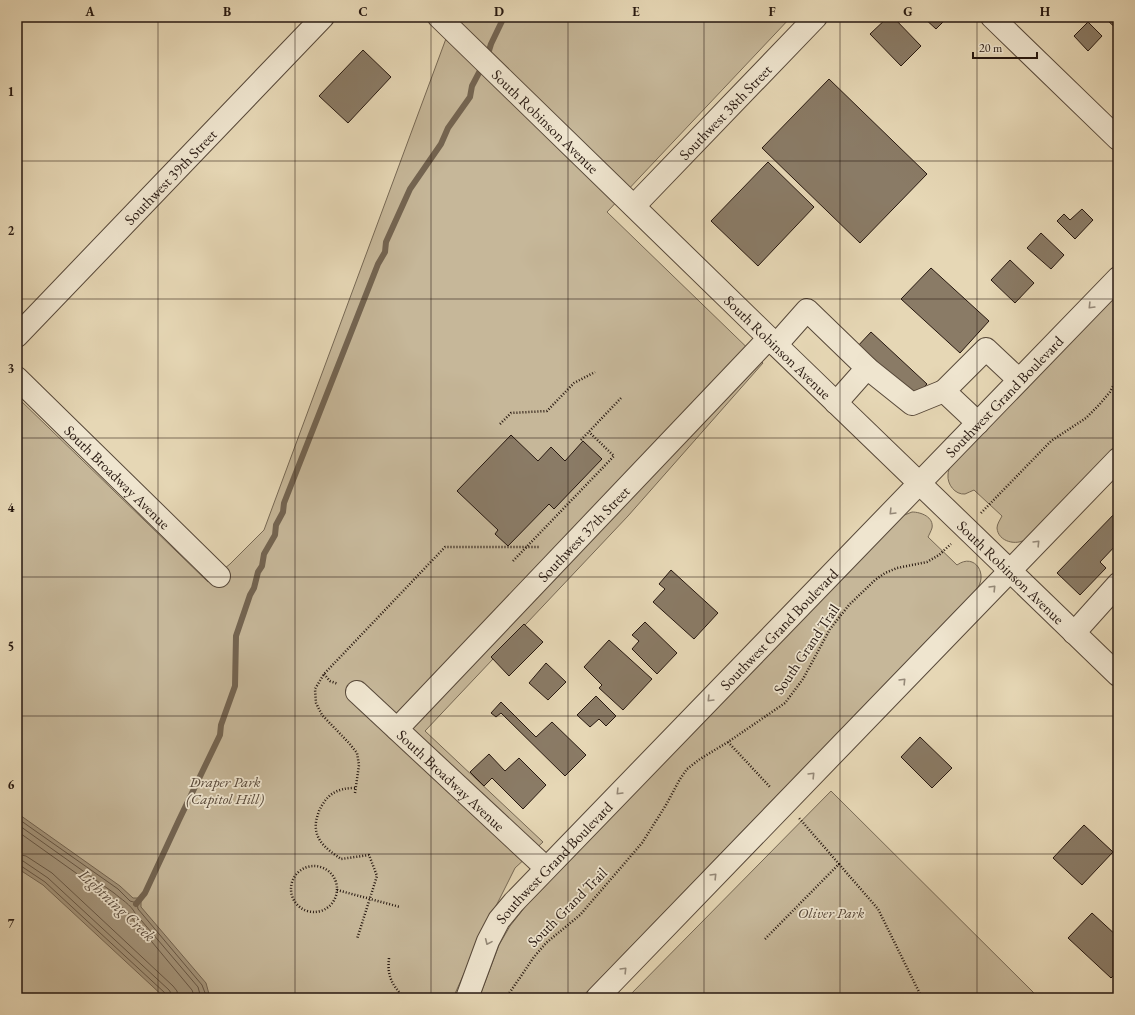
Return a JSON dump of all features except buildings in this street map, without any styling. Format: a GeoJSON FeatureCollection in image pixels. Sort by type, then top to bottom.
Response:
{"type":"FeatureCollection","features":[{"type":"Feature","properties":{"kind":"street","name":"Southwest 39th Street"},"geometry":{"type":"LineString","coordinates":[[17,336],[323,17]]}},
{"type":"Feature","properties":{"kind":"street","name":"South Robinson Avenue"},"geometry":{"type":"LineString","coordinates":[[439,17],[919,484],[1118,675]]}},
{"type":"Feature","properties":{"kind":"street","name":"Southwest 38th Street"},"geometry":{"type":"LineString","coordinates":[[634,206],[816,17]]}},
{"type":"Feature","properties":{"kind":"street"},"geometry":{"type":"LineString","coordinates":[[992,17],[1118,139]]}},
{"type":"Feature","properties":{"kind":"street","name":"Southwest Grand Boulevard"},"geometry":{"type":"LineString","coordinates":[[467,998],[488,941],[499,920],[514,902],[1118,278]]}},
{"type":"Feature","properties":{"kind":"street","name":"Southwest 37th Street"},"geometry":{"type":"LineString","coordinates":[[397,729],[561,557],[772,341],[807,310],[867,368]]}},
{"type":"Feature","properties":{"kind":"street"},"geometry":{"type":"LineString","coordinates":[[836,403],[867,368],[912,404],[944,391],[986,348],[1019,380]]}},
{"type":"Feature","properties":{"kind":"street","name":"South Broadway Avenue"},"geometry":{"type":"LineString","coordinates":[[17,378],[219,576]]}},
{"type":"Feature","properties":{"kind":"street"},"geometry":{"type":"LineString","coordinates":[[944,391],[978,423]]}},
{"type":"Feature","properties":{"kind":"street"},"geometry":{"type":"LineString","coordinates":[[596,998],[1118,459]]}},
{"type":"Feature","properties":{"kind":"street"},"geometry":{"type":"LineString","coordinates":[[1074,632],[1118,584]]}},
{"type":"Feature","properties":{"kind":"street","name":"South Broadway Avenue"},"geometry":{"type":"LineString","coordinates":[[357,692],[546,868]]}},
{"type":"Feature","properties":{"kind":"path"},"geometry":{"type":"LineString","coordinates":[[500,424],[511,413],[547,411],[574,383],[595,372]]}},
{"type":"Feature","properties":{"kind":"path","name":"South Grand Trail"},"geometry":{"type":"LineString","coordinates":[[506,998],[534,957],[546,943],[580,915],[642,843],[658,819],[680,779],[688,769],[700,759],[728,742],[785,703],[802,679],[830,629],[849,605],[875,580],[885,573],[897,568],[927,562],[939,555],[1051,441],[1086,418],[1110,392],[1118,377]]}},
{"type":"Feature","properties":{"kind":"path"},"geometry":{"type":"LineString","coordinates":[[581,440],[622,397]]}},
{"type":"Feature","properties":{"kind":"path"},"geometry":{"type":"LineString","coordinates":[[513,561],[614,456],[589,432]]}},
{"type":"Feature","properties":{"kind":"path"},"geometry":{"type":"LineString","coordinates":[[355,793],[359,765],[357,753],[322,715],[316,703],[315,688],[324,674],[446,547],[550,546],[561,557]]}},
{"type":"Feature","properties":{"kind":"path"},"geometry":{"type":"LineString","coordinates":[[728,742],[785,803],[878,910],[922,998]]}},
{"type":"Feature","properties":{"kind":"path"},"geometry":{"type":"LineString","coordinates":[[355,788],[345,788],[331,794],[324,801],[317,817],[316,830],[327,849],[342,859],[368,855],[377,876],[357,939]]}},
{"type":"Feature","properties":{"kind":"path"},"geometry":{"type":"LineString","coordinates":[[765,939],[839,864]]}},
{"type":"Feature","properties":{"kind":"path"},"geometry":{"type":"LineString","coordinates":[[312,866],[319,867],[332,874],[337,890],[334,901],[329,906],[314,912],[306,911],[294,901],[291,894],[291,886],[298,872],[312,866]]}},
{"type":"Feature","properties":{"kind":"path"},"geometry":{"type":"LineString","coordinates":[[337,890],[400,907]]}},
{"type":"Feature","properties":{"kind":"path"},"geometry":{"type":"LineString","coordinates":[[390,958],[388,969],[390,980],[404,998]]}},
{"type":"Feature","properties":{"kind":"green space","name":"Draper Park (Capitol Hill)"},"geometry":{"type":"Polygon","coordinates":[[[454,17],[791,17],[607,212],[763,363],[628,516],[425,731],[543,842],[515,868],[482,934],[453,998],[17,998],[17,397],[208,582],[230,564],[264,530],[454,17]]]}},
{"type":"Feature","properties":{"kind":"green space"},"geometry":{"type":"Polygon","coordinates":[[[1118,293],[1118,444],[1026,539],[1018,542],[1008,541],[1001,537],[998,533],[997,528],[1002,516],[974,490],[965,494],[955,491],[949,482],[949,469],[1118,293]]]}},
{"type":"Feature","properties":{"kind":"green space"},"geometry":{"type":"Polygon","coordinates":[[[912,512],[923,514],[929,518],[932,528],[928,537],[957,565],[969,561],[978,567],[981,578],[980,584],[976,590],[581,998],[479,998],[499,945],[510,926],[525,907],[902,516],[912,512]]]}},
{"type":"Feature","properties":{"kind":"green space","name":"Oliver Park"},"geometry":{"type":"Polygon","coordinates":[[[831,791],[1039,998],[627,998],[831,791]]]}},
{"type":"Feature","properties":{"kind":"water","name":"Lightning Creek"},"geometry":{"type":"Polygon","coordinates":[[[17,813],[120,886],[133,898],[141,898],[141,907],[206,983],[209,994],[212,998],[165,998],[43,885],[17,868],[17,813]]]}},
{"type":"Feature","properties":{"kind":"waterway"},"geometry":{"type":"LineString","coordinates":[[487,57],[491,44],[504,17]]}},
{"type":"Feature","properties":{"kind":"waterway","name":"Lightning Creek"},"geometry":{"type":"LineString","coordinates":[[136,904],[145,893],[220,735],[221,725],[235,686],[236,636],[250,595],[254,588],[258,572],[262,566],[264,554],[275,535],[276,525],[283,512],[284,503],[378,264],[385,252],[386,242],[410,189],[441,144],[448,128],[470,97],[472,86],[483,65]]}}]}
